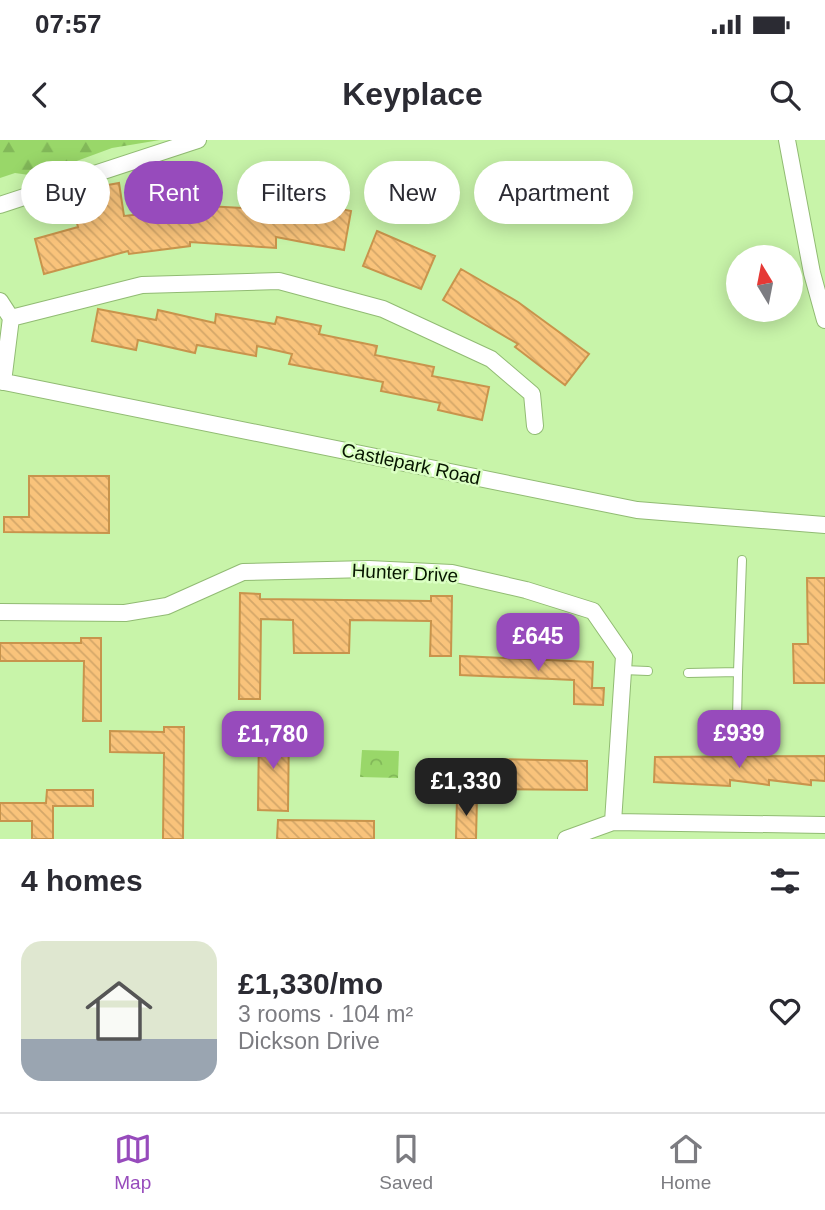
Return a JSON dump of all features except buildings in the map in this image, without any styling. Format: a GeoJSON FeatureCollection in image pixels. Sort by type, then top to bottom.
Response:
{"type":"FeatureCollection","features":[{"type":"Feature","properties":{"kind":"street"},"geometry":{"type":"LineString","coordinates":[[0,205],[198,140]]}},
{"type":"Feature","properties":{"kind":"street"},"geometry":{"type":"LineString","coordinates":[[787,140],[819,271],[825,320]]}},
{"type":"Feature","properties":{"kind":"street"},"geometry":{"type":"LineString","coordinates":[[11,318],[142,285],[279,281],[383,309],[491,359],[532,394],[535,426]]}},
{"type":"Feature","properties":{"kind":"street"},"geometry":{"type":"LineString","coordinates":[[0,301],[11,318],[2,381]]}},
{"type":"Feature","properties":{"kind":"street","name":"Castlepark Road"},"geometry":{"type":"LineString","coordinates":[[2,381],[637,510],[825,525]]}},
{"type":"Feature","properties":{"kind":"street","name":"Hunter Drive"},"geometry":{"type":"LineString","coordinates":[[0,612],[125,613],[167,606],[243,572],[369,569],[452,573],[526,590],[593,611],[624,656],[613,822]]}},
{"type":"Feature","properties":{"kind":"street"},"geometry":{"type":"LineString","coordinates":[[566,839],[613,822],[825,825]]}},
{"type":"Feature","properties":{"kind":"lane"},"geometry":{"type":"LineString","coordinates":[[737,720],[742,561]]}},
{"type":"Feature","properties":{"kind":"lane"},"geometry":{"type":"LineString","coordinates":[[623,670],[648,671]]}},
{"type":"Feature","properties":{"kind":"lane"},"geometry":{"type":"LineString","coordinates":[[688,673],[738,672]]}},
{"type":"Feature","properties":{"kind":"green space"},"geometry":{"type":"Polygon","coordinates":[[[0,140],[160,140],[112,148],[77,161],[21,161],[21,174],[0,178],[0,140]]]}},
{"type":"Feature","properties":{"kind":"green space"},"geometry":{"type":"Polygon","coordinates":[[[362,750],[399,751],[398,778],[360,777],[362,750]]]}}]}
